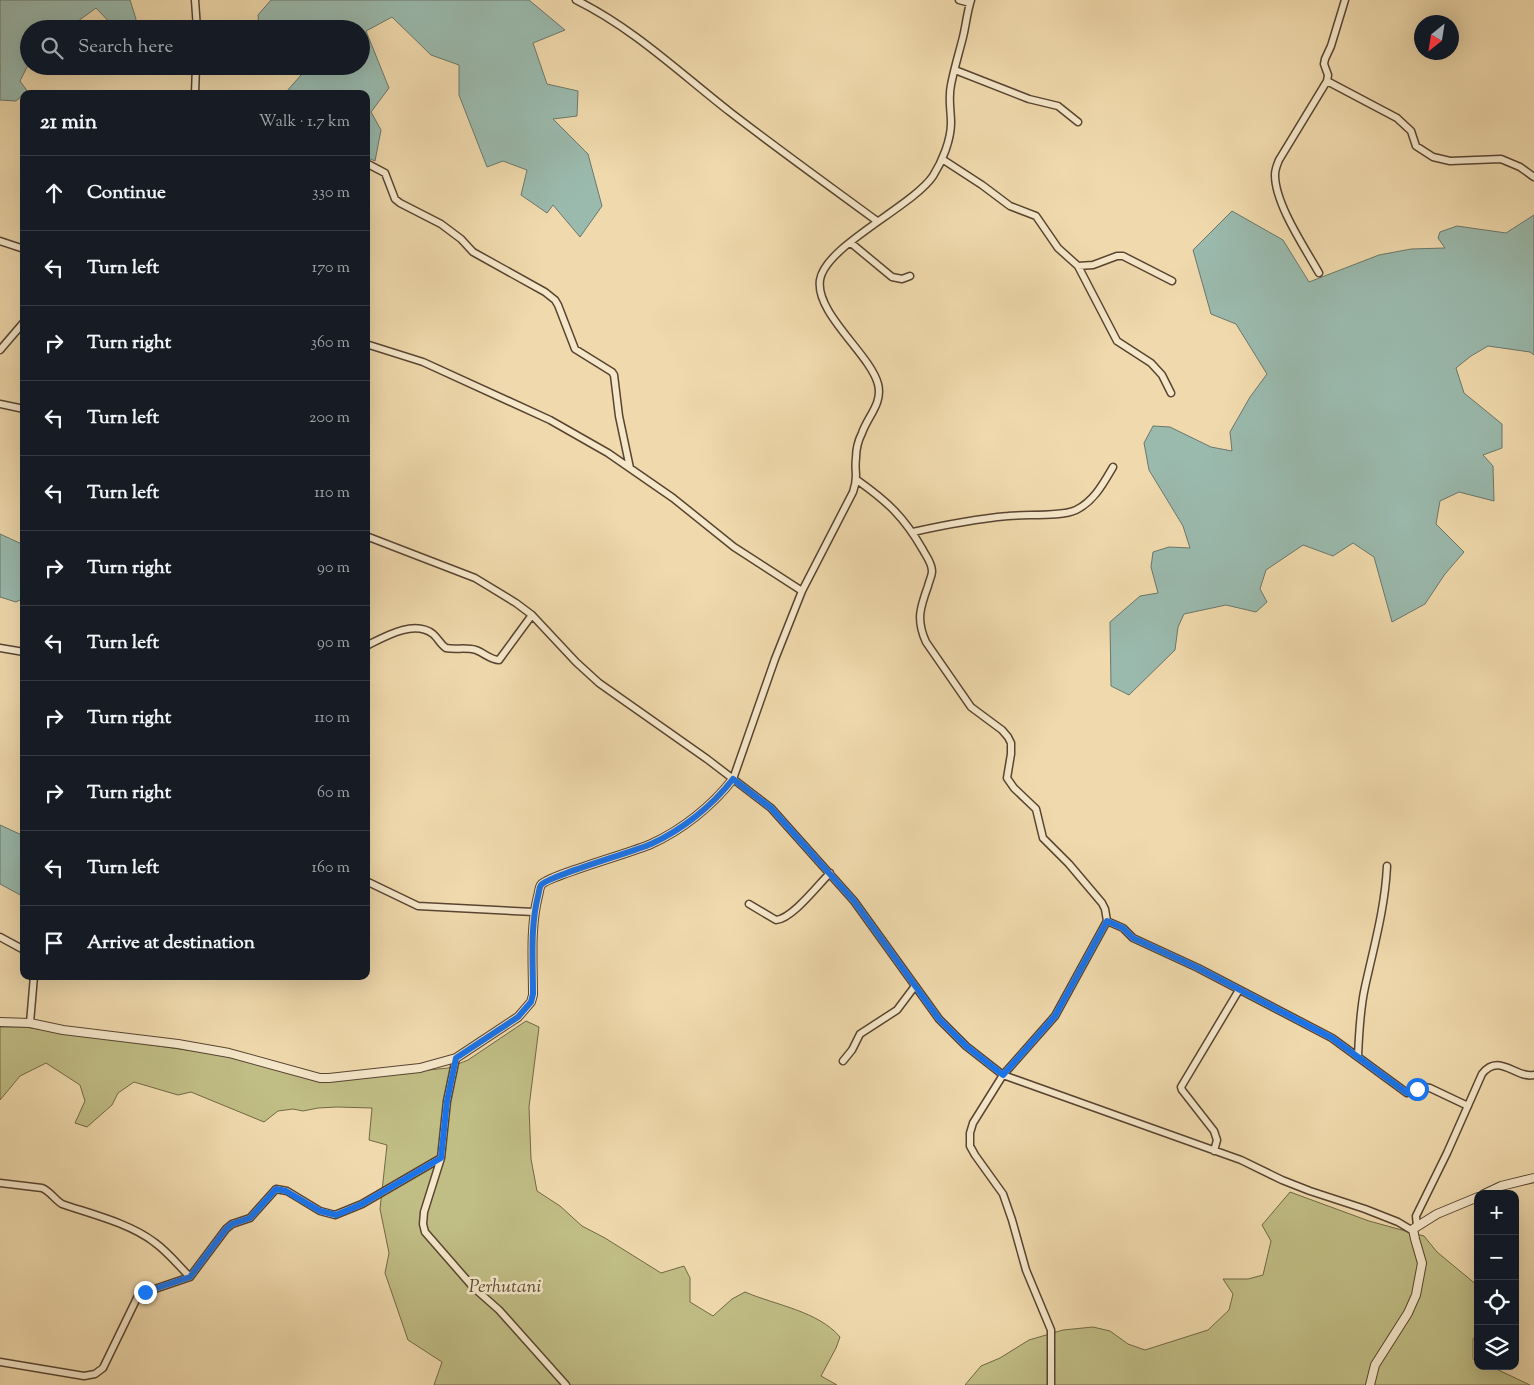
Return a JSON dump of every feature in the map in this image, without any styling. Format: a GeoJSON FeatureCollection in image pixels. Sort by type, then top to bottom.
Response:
{"type":"FeatureCollection","features":[{"type":"Feature","properties":{"kind":"street"},"geometry":{"type":"LineString","coordinates":[[196,0],[197,20]]}},
{"type":"Feature","properties":{"kind":"street"},"geometry":{"type":"LineString","coordinates":[[576,0],[614,21],[640,39],[729,111],[878,221]]}},
{"type":"Feature","properties":{"kind":"street"},"geometry":{"type":"LineString","coordinates":[[0,1022],[30,1023],[230,1053],[320,1078],[420,1068],[456,1058],[518,1017],[531,1002],[533,994],[534,912],[540,886],[546,882],[650,844],[676,830],[718,798],[733,779],[775,659],[802,591],[853,492],[857,480],[857,448],[862,432],[877,404],[880,392],[878,382],[836,322],[825,302],[820,287],[820,278],[830,260],[921,189],[933,176],[942,159],[948,142],[951,124],[949,98],[970,2],[959,0]]}},
{"type":"Feature","properties":{"kind":"street"},"geometry":{"type":"LineString","coordinates":[[1319,273],[1285,211],[1277,189],[1275,176],[1279,160],[1327,81],[1328,74],[1324,59],[1345,0]]}},
{"type":"Feature","properties":{"kind":"street"},"geometry":{"type":"LineString","coordinates":[[955,70],[1029,99],[1058,106],[1078,122]]}},
{"type":"Feature","properties":{"kind":"street"},"geometry":{"type":"LineString","coordinates":[[195,90],[196,75]]}},
{"type":"Feature","properties":{"kind":"street"},"geometry":{"type":"LineString","coordinates":[[1327,81],[1397,118],[1411,131],[1416,146],[1433,157],[1450,161],[1501,159],[1520,167],[1534,177]]}},
{"type":"Feature","properties":{"kind":"street"},"geometry":{"type":"LineString","coordinates":[[942,159],[1010,206],[1036,216],[1058,248],[1078,266],[1117,340],[1151,363],[1162,375],[1171,393]]}},
{"type":"Feature","properties":{"kind":"street"},"geometry":{"type":"LineString","coordinates":[[370,165],[385,174],[395,199],[400,203],[441,224],[461,239],[473,252],[545,292],[555,300],[564,317],[575,349],[614,375],[619,416],[630,468]]}},
{"type":"Feature","properties":{"kind":"street"},"geometry":{"type":"LineString","coordinates":[[0,241],[20,248]]}},
{"type":"Feature","properties":{"kind":"street"},"geometry":{"type":"LineString","coordinates":[[851,242],[892,277],[902,279],[910,276]]}},
{"type":"Feature","properties":{"kind":"street"},"geometry":{"type":"LineString","coordinates":[[1078,266],[1093,265],[1116,256],[1123,256],[1172,281]]}},
{"type":"Feature","properties":{"kind":"street"},"geometry":{"type":"LineString","coordinates":[[0,350],[20,327]]}},
{"type":"Feature","properties":{"kind":"street"},"geometry":{"type":"LineString","coordinates":[[370,345],[423,362],[550,420],[608,453],[673,498],[734,547],[802,591]]}},
{"type":"Feature","properties":{"kind":"street"},"geometry":{"type":"LineString","coordinates":[[0,404],[20,408]]}},
{"type":"Feature","properties":{"kind":"street"},"geometry":{"type":"LineString","coordinates":[[913,532],[942,525],[1008,516],[1069,513],[1089,502],[1096,495],[1113,467]]}},
{"type":"Feature","properties":{"kind":"street"},"geometry":{"type":"LineString","coordinates":[[857,480],[884,500],[903,518],[913,532],[931,564],[932,571],[919,618],[926,642],[971,707],[1002,730],[1008,737],[1011,743],[1011,754],[1007,778],[1014,788],[1036,809],[1043,838],[1106,909],[1107,921],[1055,1016],[1003,1075],[973,1123],[969,1139],[970,1146],[978,1160],[1003,1194],[1026,1270],[1051,1330],[1051,1385]]}},
{"type":"Feature","properties":{"kind":"street"},"geometry":{"type":"LineString","coordinates":[[370,538],[475,578],[496,590],[532,615],[576,662],[599,683],[771,808],[854,901],[949,1030],[1003,1075],[1241,1160],[1310,1191],[1415,1228]]}},
{"type":"Feature","properties":{"kind":"street"},"geometry":{"type":"LineString","coordinates":[[370,644],[405,629],[416,628],[434,634],[446,648],[476,650],[495,660],[499,660],[532,615]]}},
{"type":"Feature","properties":{"kind":"street"},"geometry":{"type":"LineString","coordinates":[[0,648],[20,651]]}},
{"type":"Feature","properties":{"kind":"street"},"geometry":{"type":"LineString","coordinates":[[1358,1056],[1361,1009],[1380,928],[1386,893],[1387,866]]}},
{"type":"Feature","properties":{"kind":"street"},"geometry":{"type":"LineString","coordinates":[[749,904],[776,920],[781,919],[795,909],[830,873]]}},
{"type":"Feature","properties":{"kind":"street"},"geometry":{"type":"LineString","coordinates":[[370,883],[418,906],[534,912]]}},
{"type":"Feature","properties":{"kind":"street"},"geometry":{"type":"LineString","coordinates":[[1107,921],[1123,928],[1133,938],[1198,968],[1332,1038],[1407,1093],[1424,1087],[1430,1088],[1468,1106]]}},
{"type":"Feature","properties":{"kind":"street"},"geometry":{"type":"LineString","coordinates":[[0,937],[20,948]]}},
{"type":"Feature","properties":{"kind":"street"},"geometry":{"type":"LineString","coordinates":[[30,1023],[34,980]]}},
{"type":"Feature","properties":{"kind":"street"},"geometry":{"type":"LineString","coordinates":[[843,1061],[852,1050],[860,1034],[898,1010],[915,986]]}},
{"type":"Feature","properties":{"kind":"street"},"geometry":{"type":"LineString","coordinates":[[1214,1151],[1217,1140],[1214,1131],[1181,1087],[1239,990]]}},
{"type":"Feature","properties":{"kind":"street"},"geometry":{"type":"LineString","coordinates":[[456,1058],[447,1101],[441,1158],[424,1212],[424,1232],[473,1287],[499,1310],[566,1385]]}},
{"type":"Feature","properties":{"kind":"street"},"geometry":{"type":"LineString","coordinates":[[1370,1385],[1375,1365],[1381,1353],[1401,1325],[1416,1296],[1422,1263],[1415,1228],[1416,1216],[1447,1153],[1482,1074],[1488,1067],[1505,1066],[1529,1076],[1534,1075]]}},
{"type":"Feature","properties":{"kind":"street"},"geometry":{"type":"LineString","coordinates":[[0,1362],[84,1376],[95,1374],[103,1368],[140,1294],[190,1277],[226,1229],[232,1224],[250,1218],[276,1189],[286,1191],[320,1211],[336,1215],[362,1204],[441,1158]]}},
{"type":"Feature","properties":{"kind":"street"},"geometry":{"type":"LineString","coordinates":[[1492,1190],[1534,1178]]}},
{"type":"Feature","properties":{"kind":"street"},"geometry":{"type":"LineString","coordinates":[[0,1182],[42,1188],[47,1190],[62,1204],[109,1220],[142,1234],[166,1252],[190,1277]]}},
{"type":"Feature","properties":{"kind":"street"},"geometry":{"type":"LineString","coordinates":[[1415,1228],[1437,1214],[1474,1198]]}},
{"type":"Feature","properties":{"kind":"green space","name":"Perhutani"},"geometry":{"type":"Polygon","coordinates":[[[526,1021],[539,1027],[529,1107],[531,1159],[537,1191],[560,1206],[582,1226],[661,1273],[684,1266],[690,1278],[690,1302],[713,1316],[732,1299],[745,1292],[808,1315],[831,1328],[840,1337],[821,1376],[837,1385],[434,1385],[442,1362],[408,1340],[385,1273],[389,1253],[380,1209],[387,1145],[369,1140],[372,1108],[337,1107],[303,1111],[293,1109],[278,1111],[264,1122],[191,1092],[178,1095],[134,1082],[118,1093],[112,1105],[87,1127],[75,1123],[85,1101],[80,1085],[46,1063],[20,1076],[0,1100],[0,1027],[24,1027],[229,1056],[319,1081],[448,1068],[468,1060],[526,1021]]]}},
{"type":"Feature","properties":{"kind":"green space"},"geometry":{"type":"Polygon","coordinates":[[[1290,1192],[1369,1221],[1424,1236],[1437,1252],[1474,1283],[1474,1370],[1498,1370],[1530,1385],[965,1385],[981,1366],[1000,1358],[1029,1340],[1063,1330],[1093,1327],[1110,1331],[1128,1344],[1145,1350],[1208,1330],[1229,1310],[1233,1294],[1223,1279],[1248,1279],[1263,1275],[1271,1241],[1262,1225],[1290,1192]]]}},
{"type":"Feature","properties":{"kind":"shaded area"},"geometry":{"type":"Polygon","coordinates":[[[0,0],[130,0],[136,20],[107,20],[96,8],[79,20],[20,20],[20,75],[23,75],[20,81],[27,90],[20,90],[20,98],[16,101],[0,100],[0,0]]]}},
{"type":"Feature","properties":{"kind":"shaded area"},"geometry":{"type":"Polygon","coordinates":[[[271,0],[529,0],[565,30],[533,43],[547,84],[578,91],[577,116],[553,119],[588,154],[602,206],[580,237],[553,205],[547,213],[521,195],[527,170],[503,161],[487,167],[459,95],[459,65],[431,55],[392,17],[370,29],[370,20],[258,20],[258,15],[271,0]]]}},
{"type":"Feature","properties":{"kind":"shaded area"},"geometry":{"type":"Polygon","coordinates":[[[370,41],[389,88],[371,112],[381,130],[375,161],[370,159],[370,90],[288,90],[301,75],[370,75],[370,41]]]}},
{"type":"Feature","properties":{"kind":"shaded area"},"geometry":{"type":"Polygon","coordinates":[[[1232,211],[1283,240],[1309,282],[1379,255],[1411,249],[1445,248],[1438,238],[1440,232],[1457,226],[1506,233],[1534,215],[1534,355],[1530,352],[1488,346],[1456,368],[1464,393],[1502,424],[1502,448],[1483,455],[1493,466],[1494,501],[1459,492],[1440,501],[1436,524],[1464,552],[1445,574],[1425,604],[1392,622],[1374,557],[1353,543],[1333,556],[1303,545],[1266,570],[1260,589],[1267,602],[1256,612],[1226,605],[1184,614],[1178,627],[1175,650],[1129,695],[1111,686],[1110,622],[1140,596],[1158,593],[1151,567],[1153,552],[1169,547],[1190,548],[1183,526],[1149,470],[1144,443],[1153,426],[1170,427],[1211,447],[1232,451],[1230,432],[1250,397],[1267,374],[1236,324],[1211,314],[1193,250],[1232,211]]]}},
{"type":"Feature","properties":{"kind":"shaded area"},"geometry":{"type":"Polygon","coordinates":[[[0,534],[20,543],[20,600],[16,602],[0,597],[0,534]]]}},
{"type":"Feature","properties":{"kind":"shaded area"},"geometry":{"type":"Polygon","coordinates":[[[0,825],[20,834],[20,895],[0,884],[0,825]]]}},
{"type":"Feature","properties":{"kind":"route"},"geometry":{"type":"LineString","coordinates":[[145,1292],[190,1277],[226,1229],[232,1224],[250,1218],[276,1189],[286,1191],[320,1211],[336,1215],[362,1204],[441,1158],[447,1101],[456,1058],[518,1017],[531,1002],[533,994],[534,912],[540,886],[562,875],[650,844],[676,830],[718,798],[733,779],[771,808],[830,873],[854,901],[922,996],[949,1030],[985,1062],[1003,1075],[1055,1016],[1107,921],[1123,928],[1130,937],[1198,968],[1332,1038],[1407,1093],[1409,1094],[1417,1089]]}}]}
